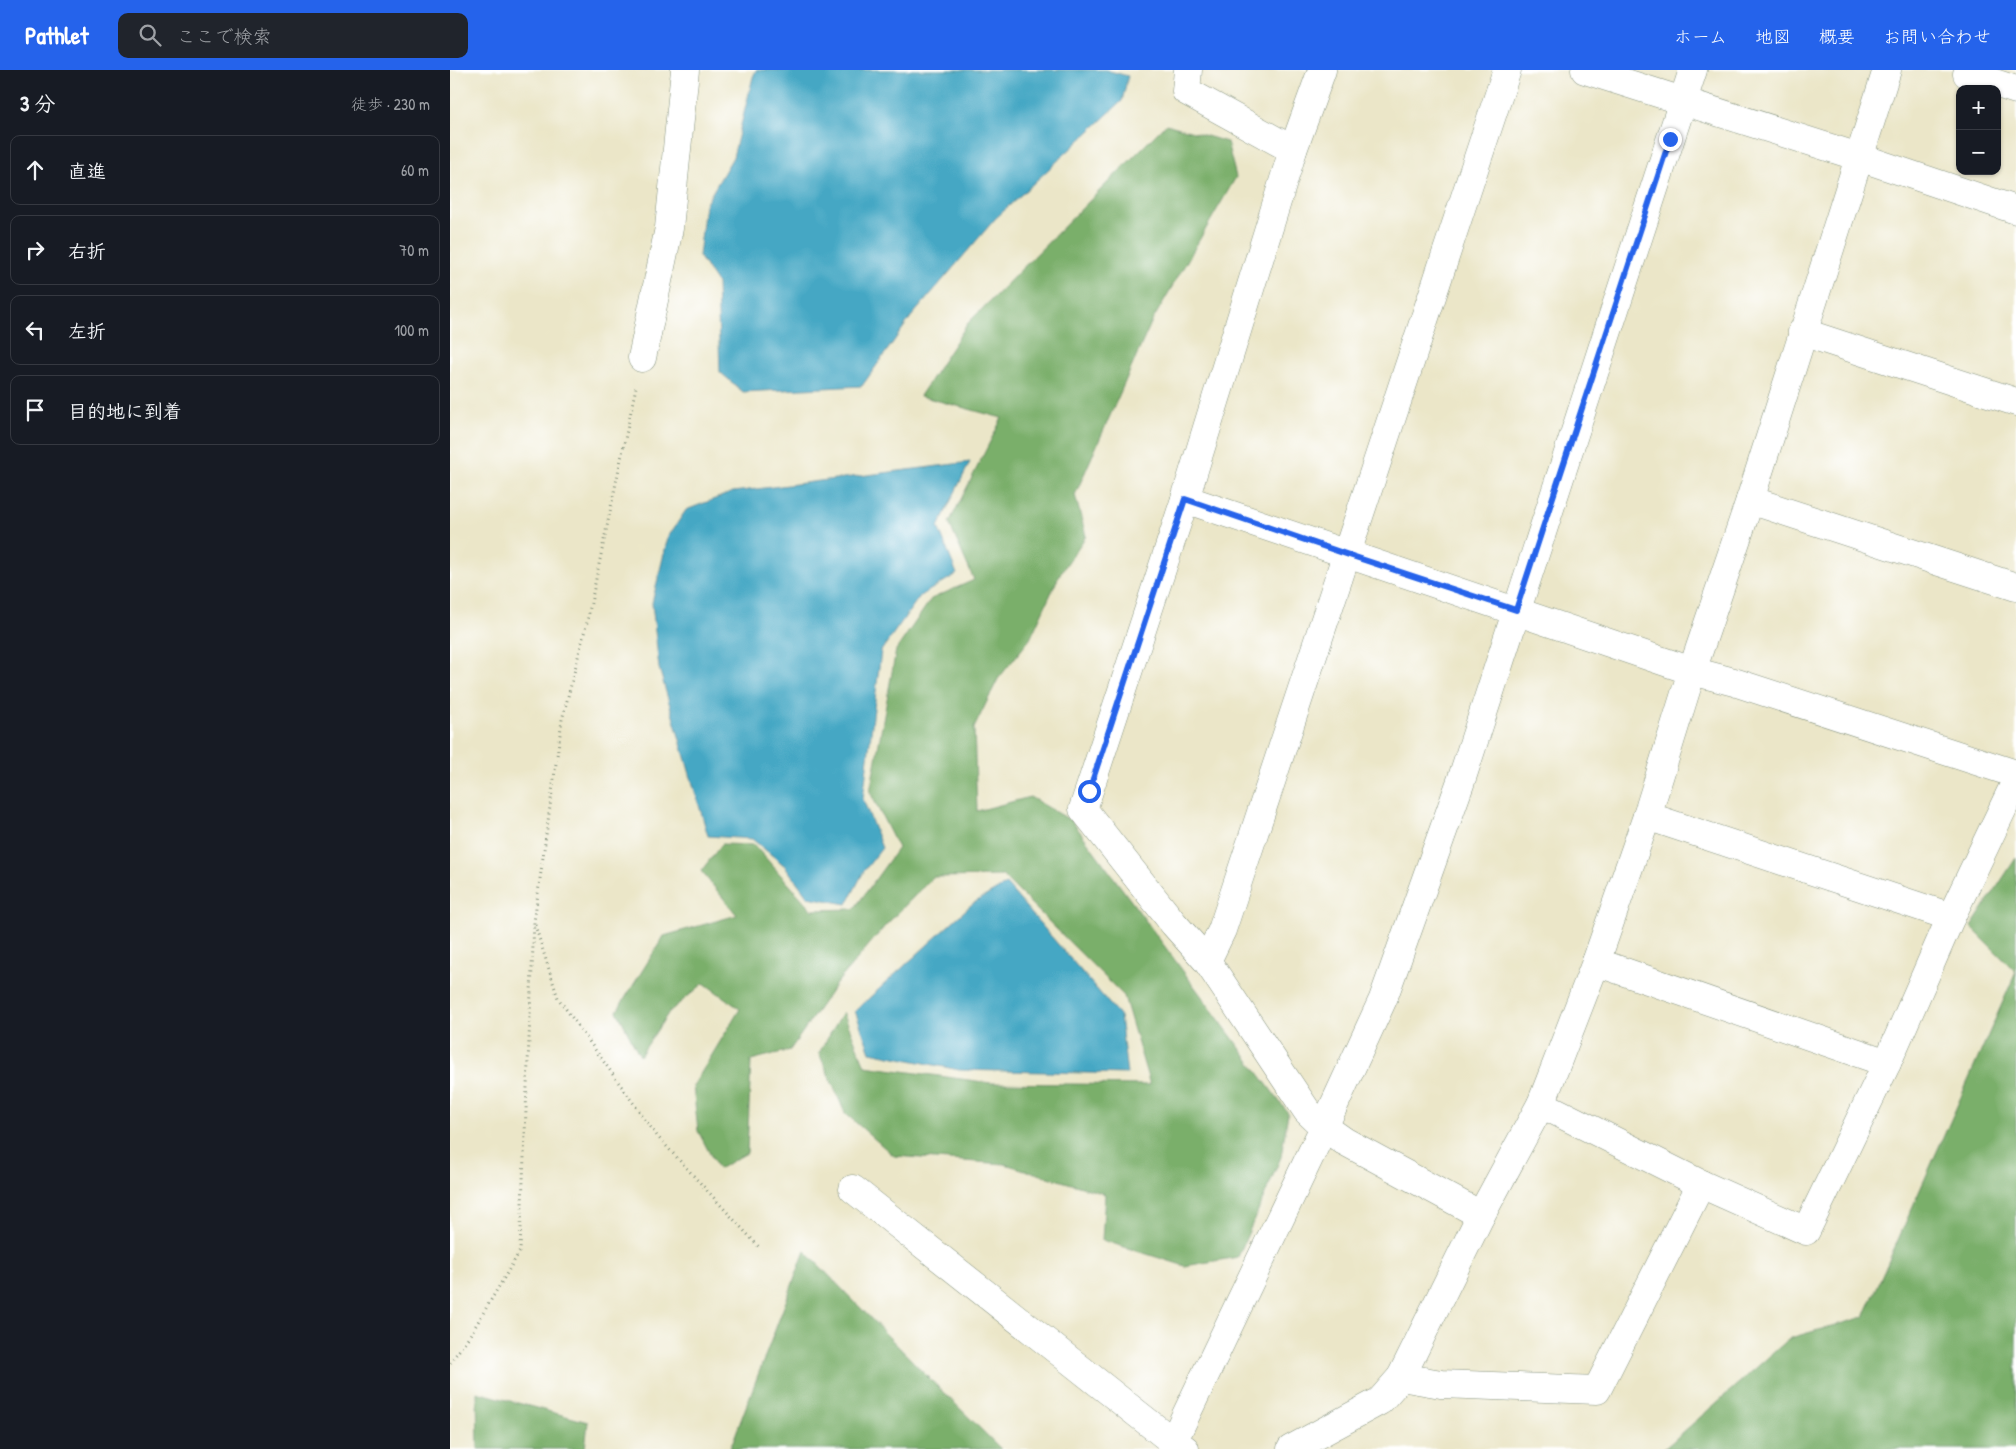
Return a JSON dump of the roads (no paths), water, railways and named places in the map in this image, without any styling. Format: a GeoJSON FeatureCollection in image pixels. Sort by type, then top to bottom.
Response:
{"type":"FeatureCollection","features":[{"type":"Feature","properties":{"kind":"street"},"geometry":{"type":"LineString","coordinates":[[642,358],[669,228],[685,70]]}},
{"type":"Feature","properties":{"kind":"street"},"geometry":{"type":"LineString","coordinates":[[1188,70],[1186,92],[1293,150]]}},
{"type":"Feature","properties":{"kind":"street"},"geometry":{"type":"LineString","coordinates":[[1322,70],[1293,150],[1185,499],[1083,809],[1174,924],[1207,961],[1307,1111],[1344,1142],[1481,1215]]}},
{"type":"Feature","properties":{"kind":"street"},"geometry":{"type":"LineString","coordinates":[[1207,961],[1222,930],[1507,70]]}},
{"type":"Feature","properties":{"kind":"street"},"geometry":{"type":"LineString","coordinates":[[1585,70],[1859,157],[2016,210]]}},
{"type":"Feature","properties":{"kind":"street"},"geometry":{"type":"LineString","coordinates":[[853,1189],[1179,1445],[1383,999],[1461,781],[1693,70]]}},
{"type":"Feature","properties":{"kind":"street"},"geometry":{"type":"LineString","coordinates":[[1291,1449],[1380,1401],[1401,1376],[1481,1215],[1541,1104],[1596,962],[1647,816],[1692,671],[1750,500],[1887,70]]}},
{"type":"Feature","properties":{"kind":"street"},"geometry":{"type":"LineString","coordinates":[[1969,70],[1967,74],[2016,90]]}},
{"type":"Feature","properties":{"kind":"street"},"geometry":{"type":"LineString","coordinates":[[1802,332],[2016,402]]}},
{"type":"Feature","properties":{"kind":"street"},"geometry":{"type":"LineString","coordinates":[[1185,499],[1692,671],[1734,682],[2016,774]]}},
{"type":"Feature","properties":{"kind":"street"},"geometry":{"type":"LineString","coordinates":[[1750,500],[2016,587]]}},
{"type":"Feature","properties":{"kind":"street"},"geometry":{"type":"LineString","coordinates":[[1541,1104],[1701,1184],[1806,1231],[1887,1063],[1951,917],[2016,781]]}},
{"type":"Feature","properties":{"kind":"street"},"geometry":{"type":"LineString","coordinates":[[1647,816],[1951,917]]}},
{"type":"Feature","properties":{"kind":"street"},"geometry":{"type":"LineString","coordinates":[[1596,962],[1887,1063]]}},
{"type":"Feature","properties":{"kind":"street"},"geometry":{"type":"LineString","coordinates":[[1401,1376],[1441,1384],[1597,1390],[1701,1184]]}},
{"type":"Feature","properties":{"kind":"water"},"geometry":{"type":"Polygon","coordinates":[[[756,70],[1106,70],[1128,76],[1122,101],[995,219],[911,317],[862,386],[743,392],[720,372],[717,283],[699,256],[705,205],[733,157],[756,70]]]}},
{"type":"Feature","properties":{"kind":"water"},"geometry":{"type":"Polygon","coordinates":[[[970,462],[938,527],[957,574],[920,596],[881,651],[863,799],[882,848],[864,871],[847,904],[808,897],[785,866],[752,839],[708,836],[659,668],[652,603],[668,537],[686,510],[733,492],[970,462]]]}},
{"type":"Feature","properties":{"kind":"water"},"geometry":{"type":"Polygon","coordinates":[[[1006,884],[1120,1016],[1127,1074],[959,1070],[870,1052],[855,1011],[972,904],[1006,884]]]}}]}
